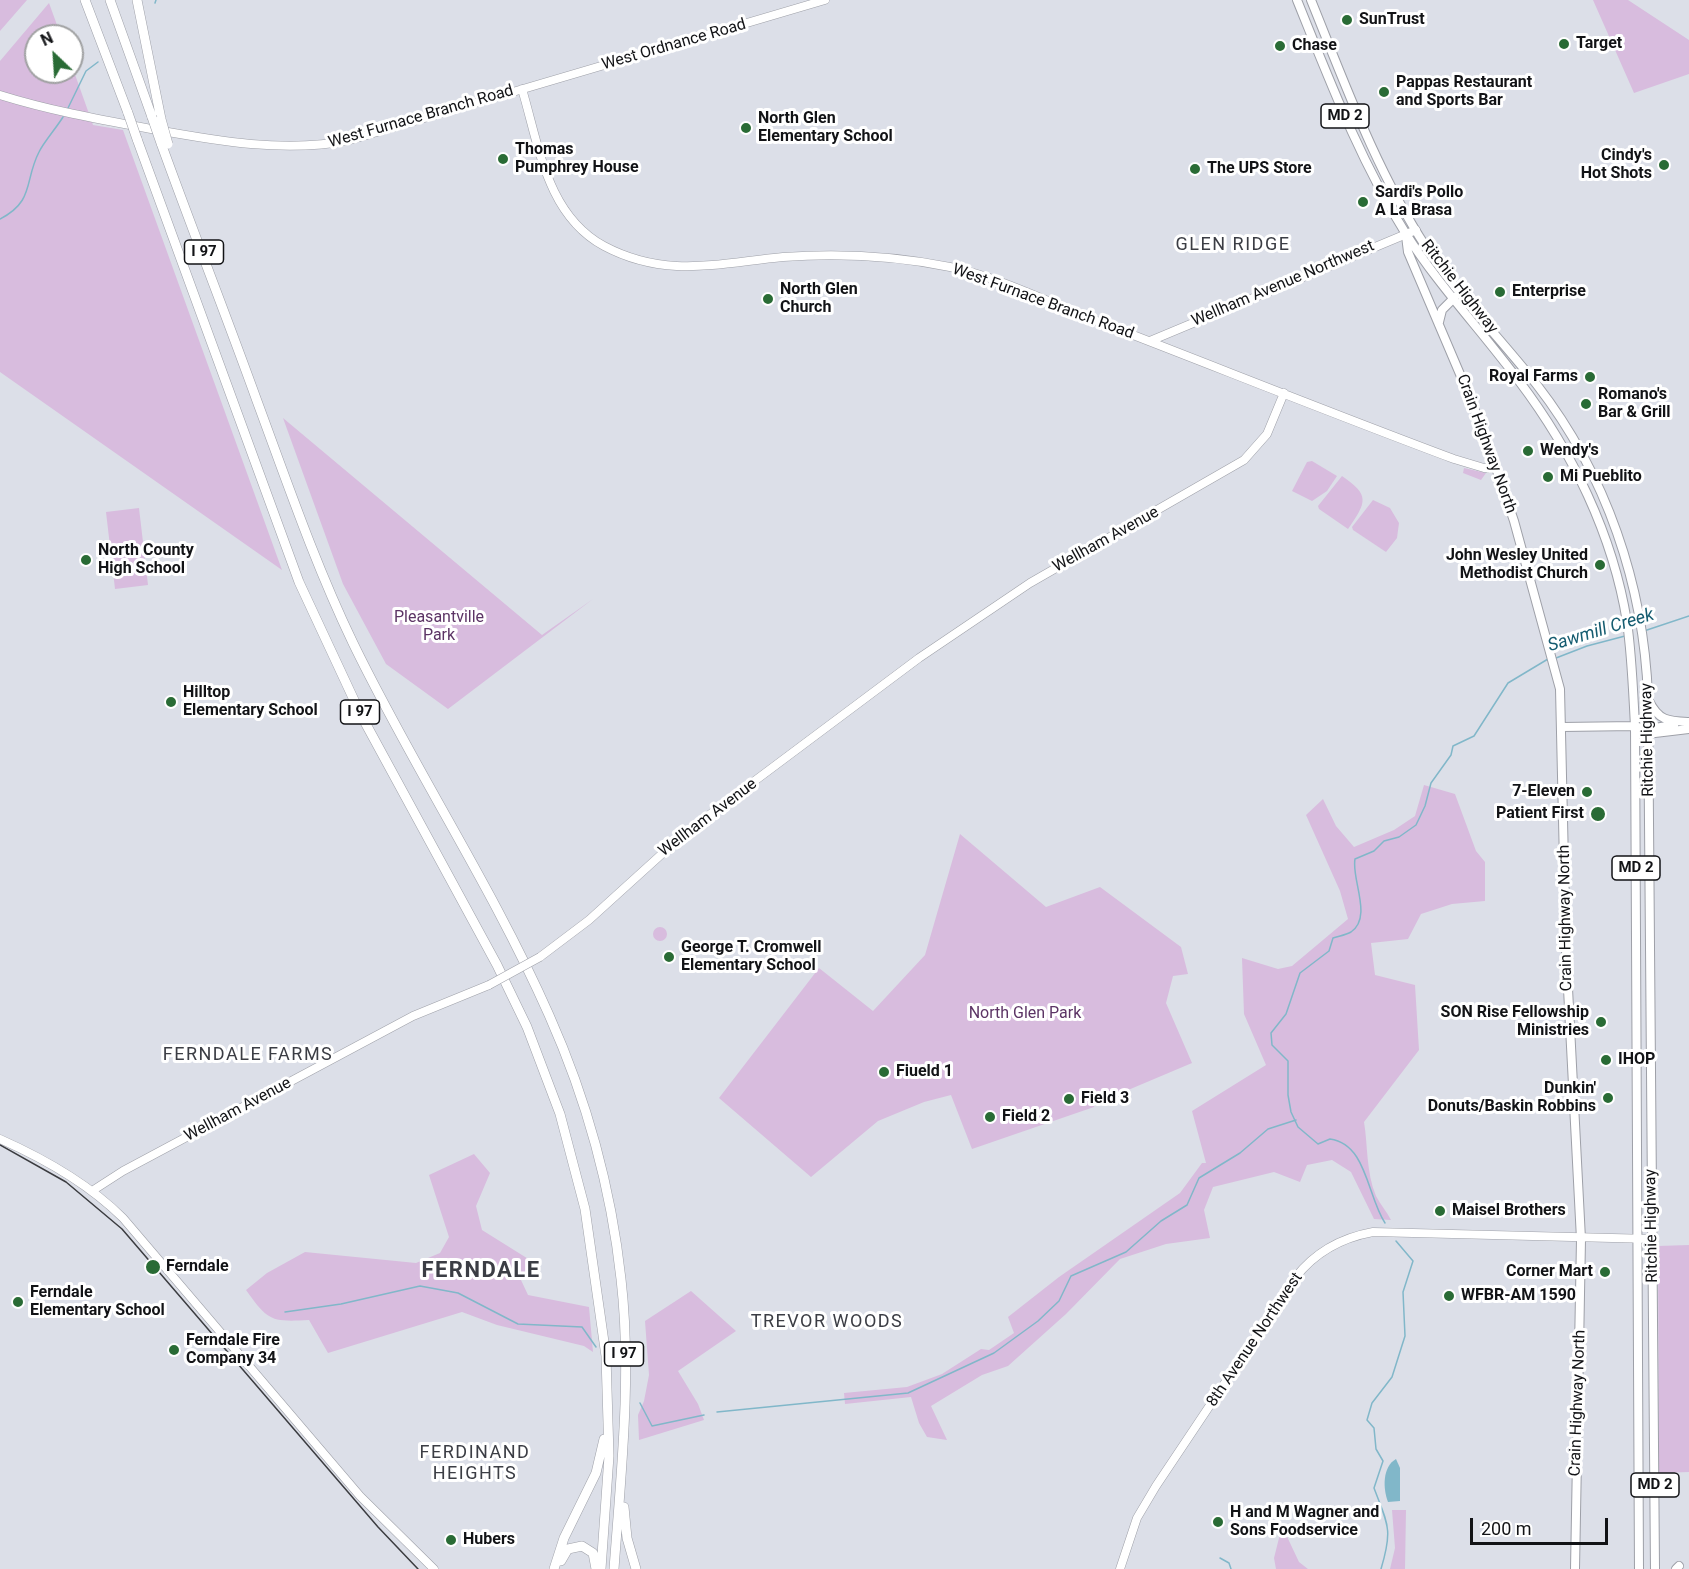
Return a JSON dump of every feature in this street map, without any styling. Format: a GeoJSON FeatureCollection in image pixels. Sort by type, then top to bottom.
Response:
{"type":"FeatureCollection","features":[{"type":"Feature","properties":{"kind":"highway","name":"I 97"},"geometry":{"type":"LineString","coordinates":[[87,0],[274,518],[314,618],[361,715],[497,965],[541,1061],[570,1147],[585,1209],[601,1306],[608,1389],[608,1473],[602,1569]]}},
{"type":"Feature","properties":{"kind":"highway"},"geometry":{"type":"LineString","coordinates":[[110,0],[156,118]]}},
{"type":"Feature","properties":{"kind":"highway"},"geometry":{"type":"LineString","coordinates":[[136,0],[156,118]]}},
{"type":"Feature","properties":{"kind":"highway","name":"I 97"},"geometry":{"type":"LineString","coordinates":[[156,118],[301,519],[338,609],[384,705],[521,955],[574,1079],[602,1172],[621,1278],[624,1329],[622,1445],[614,1569]]}},
{"type":"Feature","properties":{"kind":"highway"},"geometry":{"type":"LineString","coordinates":[[554,1569],[564,1538],[591,1485],[600,1461],[608,1389]]}},
{"type":"Feature","properties":{"kind":"highway"},"geometry":{"type":"LineString","coordinates":[[622,1445],[624,1525],[636,1569]]}},
{"type":"Feature","properties":{"kind":"highway"},"geometry":{"type":"LineString","coordinates":[[559,1569],[565,1552],[580,1545],[591,1551],[596,1569]]}},
{"type":"Feature","properties":{"kind":"main road","name":"Ritchie Highway"},"geometry":{"type":"LineString","coordinates":[[1297,0],[1364,158],[1405,232],[1452,299],[1519,380],[1569,457],[1590,502],[1612,561],[1629,636],[1635,726],[1639,1569]]}},
{"type":"Feature","properties":{"kind":"main road","name":"Ritchie Highway"},"geometry":{"type":"LineString","coordinates":[[1311,0],[1381,170],[1416,230],[1460,292],[1549,401],[1566,428],[1591,472],[1610,513],[1628,567],[1642,631],[1648,698],[1655,1569]]}},
{"type":"Feature","properties":{"kind":"main road","name":"Crain Highway North"},"geometry":{"type":"LineString","coordinates":[[1405,232],[1408,252],[1496,468],[1556,668],[1561,695],[1566,950],[1581,1239],[1575,1569]]}},
{"type":"Feature","properties":{"kind":"main road"},"geometry":{"type":"LineString","coordinates":[[1438,323],[1442,310],[1460,292]]}},
{"type":"Feature","properties":{"kind":"main road"},"geometry":{"type":"LineString","coordinates":[[1519,380],[1538,402],[1549,401]]}},
{"type":"Feature","properties":{"kind":"main road"},"geometry":{"type":"LineString","coordinates":[[1541,412],[1548,411],[1558,424],[1566,428]]}},
{"type":"Feature","properties":{"kind":"main road"},"geometry":{"type":"LineString","coordinates":[[1648,698],[1657,715],[1664,720],[1689,723]]}},
{"type":"Feature","properties":{"kind":"main road"},"geometry":{"type":"LineString","coordinates":[[1648,729],[1689,723]]}},
{"type":"Feature","properties":{"kind":"main road"},"geometry":{"type":"LineString","coordinates":[[1562,727],[1635,726],[1655,733],[1689,729]]}},
{"type":"Feature","properties":{"kind":"street","name":"West Ordnance Road"},"geometry":{"type":"LineString","coordinates":[[522,89],[825,0]]}},
{"type":"Feature","properties":{"kind":"street","name":"West Furnace Branch Road"},"geometry":{"type":"LineString","coordinates":[[0,94],[85,117],[178,134],[310,146],[350,140],[522,89],[558,203],[579,229],[619,253],[649,263],[677,267],[718,266],[783,257],[849,256],[947,267],[975,274],[1454,459],[1484,468],[1496,468]]}},
{"type":"Feature","properties":{"kind":"street","name":"Wellham Avenue Northwest"},"geometry":{"type":"LineString","coordinates":[[1150,341],[1405,232],[1416,230]]}},
{"type":"Feature","properties":{"kind":"street","name":"Wellham Avenue"},"geometry":{"type":"LineString","coordinates":[[92,1191],[123,1171],[413,1016],[489,985],[540,957],[589,920],[691,828],[779,765],[919,658],[1030,584],[1239,464],[1254,451],[1267,434],[1284,393]]}},
{"type":"Feature","properties":{"kind":"street"},"geometry":{"type":"LineString","coordinates":[[0,1139],[45,1161],[92,1191],[137,1234],[360,1496],[434,1569]]}},
{"type":"Feature","properties":{"kind":"street","name":"8th Avenue Northwest"},"geometry":{"type":"LineString","coordinates":[[1120,1569],[1137,1518],[1156,1486],[1295,1278],[1312,1258],[1342,1239],[1373,1232],[1652,1239]]}},
{"type":"Feature","properties":{"kind":"green space"},"geometry":{"type":"Polygon","coordinates":[[[0,0],[27,0],[0,31],[0,0]]]}},
{"type":"Feature","properties":{"kind":"green space"},"geometry":{"type":"Polygon","coordinates":[[[1593,0],[1628,0],[1689,40],[1689,74],[1634,93],[1593,0]]]}},
{"type":"Feature","properties":{"kind":"green space"},"geometry":{"type":"Polygon","coordinates":[[[49,3],[57,24],[31,24],[49,3]]]}},
{"type":"Feature","properties":{"kind":"green space"},"geometry":{"type":"Polygon","coordinates":[[[24,33],[24,84],[78,84],[93,125],[123,130],[282,570],[0,372],[0,61],[24,33]]]}},
{"type":"Feature","properties":{"kind":"green space","name":"Pleasantville Park"},"geometry":{"type":"Polygon","coordinates":[[[283,418],[542,635],[593,599],[448,709],[386,664],[343,584],[283,418]]]}},
{"type":"Feature","properties":{"kind":"green space"},"geometry":{"type":"Polygon","coordinates":[[[1312,461],[1337,476],[1327,491],[1312,501],[1292,491],[1307,462],[1312,461]]]}},
{"type":"Feature","properties":{"kind":"green space"},"geometry":{"type":"Polygon","coordinates":[[[1464,468],[1486,473],[1481,480],[1463,473],[1464,468]]]}},
{"type":"Feature","properties":{"kind":"green space"},"geometry":{"type":"Polygon","coordinates":[[[1342,476],[1357,488],[1363,499],[1359,512],[1348,529],[1318,506],[1342,476]]]}},
{"type":"Feature","properties":{"kind":"green space"},"geometry":{"type":"Polygon","coordinates":[[[1373,500],[1390,508],[1399,523],[1397,538],[1386,552],[1353,530],[1352,527],[1373,500]]]}},
{"type":"Feature","properties":{"kind":"green space"},"geometry":{"type":"Polygon","coordinates":[[[139,508],[148,585],[115,589],[106,512],[139,508]]]}},
{"type":"Feature","properties":{"kind":"green space"},"geometry":{"type":"Polygon","coordinates":[[[1424,785],[1455,794],[1476,851],[1485,862],[1485,901],[1452,904],[1421,914],[1408,939],[1371,943],[1375,975],[1415,985],[1419,1050],[1364,1122],[1373,1187],[1391,1220],[1374,1219],[1351,1172],[1332,1160],[1307,1165],[1300,1182],[1274,1172],[1213,1187],[1204,1210],[1210,1238],[1166,1244],[1120,1259],[1066,1314],[1008,1366],[982,1375],[931,1406],[947,1440],[927,1437],[919,1423],[911,1397],[845,1404],[844,1393],[907,1387],[942,1374],[981,1349],[989,1350],[1014,1333],[1008,1317],[1059,1277],[1180,1193],[1202,1163],[1206,1163],[1192,1111],[1266,1065],[1244,1014],[1242,958],[1278,969],[1292,966],[1348,919],[1340,891],[1306,815],[1323,799],[1336,826],[1354,847],[1394,830],[1415,816],[1424,785]]]}},
{"type":"Feature","properties":{"kind":"green space","name":"North Glen Park"},"geometry":{"type":"Polygon","coordinates":[[[960,834],[1046,907],[1100,887],[1181,947],[1188,974],[1173,976],[1166,1003],[1192,1063],[1095,1104],[1094,1107],[972,1149],[951,1095],[924,1102],[878,1121],[811,1177],[719,1098],[819,968],[873,1011],[925,955],[960,834]]]}},
{"type":"Feature","properties":{"kind":"green space"},"geometry":{"type":"Polygon","coordinates":[[[660,927],[665,929],[667,934],[665,939],[660,941],[655,939],[653,934],[655,929],[660,927]]]}},
{"type":"Feature","properties":{"kind":"green space"},"geometry":{"type":"Polygon","coordinates":[[[474,1154],[490,1173],[476,1206],[482,1230],[538,1265],[521,1280],[528,1295],[589,1307],[593,1352],[584,1346],[497,1325],[462,1312],[328,1353],[309,1320],[278,1320],[266,1314],[246,1290],[267,1273],[305,1252],[416,1263],[440,1253],[449,1237],[429,1175],[474,1154]]]}},
{"type":"Feature","properties":{"kind":"green space"},"geometry":{"type":"Polygon","coordinates":[[[1689,1245],[1689,1472],[1659,1473],[1658,1246],[1689,1245]]]}},
{"type":"Feature","properties":{"kind":"green space"},"geometry":{"type":"Polygon","coordinates":[[[691,1291],[736,1331],[678,1371],[698,1404],[704,1420],[639,1440],[638,1415],[644,1401],[649,1375],[645,1321],[691,1291]]]}},
{"type":"Feature","properties":{"kind":"green space"},"geometry":{"type":"Polygon","coordinates":[[[1392,1510],[1406,1510],[1405,1569],[1390,1569],[1395,1548],[1392,1510]]]}},
{"type":"Feature","properties":{"kind":"green space"},"geometry":{"type":"Polygon","coordinates":[[[1282,1526],[1299,1562],[1308,1569],[1276,1569],[1274,1558],[1282,1526]]]}},
{"type":"Feature","properties":{"kind":"water"},"geometry":{"type":"Polygon","coordinates":[[[1396,1459],[1400,1468],[1400,1501],[1388,1502],[1385,1491],[1386,1473],[1388,1467],[1396,1459]]]}},
{"type":"Feature","properties":{"kind":"waterway"},"geometry":{"type":"LineString","coordinates":[[68,108],[86,71],[98,62]]}},
{"type":"Feature","properties":{"kind":"waterway"},"geometry":{"type":"LineString","coordinates":[[0,219],[11,212],[24,198],[34,162],[63,117]]}},
{"type":"Feature","properties":{"kind":"waterway","name":"Sawmill Creek"},"geometry":{"type":"LineString","coordinates":[[1644,631],[1689,616]]}},
{"type":"Feature","properties":{"kind":"waterway","name":"Sawmill Creek"},"geometry":{"type":"LineString","coordinates":[[1556,658],[1587,646],[1625,636]]}},
{"type":"Feature","properties":{"kind":"waterway","name":"Sawmill Creek"},"geometry":{"type":"LineString","coordinates":[[1385,1223],[1365,1173],[1352,1150],[1330,1139],[1318,1144],[1298,1127],[1291,1112],[1288,1095],[1288,1061],[1272,1045],[1271,1033],[1286,1014],[1300,973],[1329,951],[1333,938],[1351,932],[1357,925],[1361,908],[1355,859],[1374,851],[1384,841],[1399,837],[1416,825],[1425,806],[1431,783],[1451,755],[1453,746],[1474,736],[1508,683],[1548,659]]}},
{"type":"Feature","properties":{"kind":"waterway"},"geometry":{"type":"LineString","coordinates":[[717,1412],[908,1393],[994,1353],[1038,1321],[1059,1301],[1071,1276],[1126,1252],[1161,1221],[1187,1205],[1199,1178],[1240,1153],[1268,1129],[1296,1120]]}},
{"type":"Feature","properties":{"kind":"waterway","name":"Sawmill Creek"},"geometry":{"type":"LineString","coordinates":[[1381,1569],[1388,1536],[1386,1519],[1374,1488],[1383,1461],[1376,1449],[1374,1428],[1367,1420],[1372,1403],[1392,1377],[1405,1336],[1403,1292],[1413,1261],[1396,1241]]}},
{"type":"Feature","properties":{"kind":"waterway"},"geometry":{"type":"LineString","coordinates":[[285,1312],[341,1304],[420,1286],[458,1293],[518,1324],[582,1327],[596,1347]]}},
{"type":"Feature","properties":{"kind":"waterway"},"geometry":{"type":"LineString","coordinates":[[640,1403],[652,1426],[704,1415]]}},
{"type":"Feature","properties":{"kind":"waterway"},"geometry":{"type":"LineString","coordinates":[[1220,1558],[1229,1563],[1231,1569]]}},
{"type":"Feature","properties":{"kind":"tram line"},"geometry":{"type":"LineString","coordinates":[[0,1145],[66,1182],[122,1229],[378,1527],[418,1569]]}},
{"type":"Feature","properties":{"kind":"place","name":"SunTrust"},"geometry":{"type":"Point","coordinates":[1347,20]}},
{"type":"Feature","properties":{"kind":"place","name":"Target"},"geometry":{"type":"Point","coordinates":[1564,44]}},
{"type":"Feature","properties":{"kind":"place","name":"Chase"},"geometry":{"type":"Point","coordinates":[1280,46]}},
{"type":"Feature","properties":{"kind":"place","name":"Pappas Restaurant and Sports Bar"},"geometry":{"type":"Point","coordinates":[1384,92]}},
{"type":"Feature","properties":{"kind":"place","name":"North Glen Elementary School"},"geometry":{"type":"Point","coordinates":[746,128]}},
{"type":"Feature","properties":{"kind":"place","name":"Thomas Pumphrey House"},"geometry":{"type":"Point","coordinates":[503,159]}},
{"type":"Feature","properties":{"kind":"place","name":"Cindy's Hot Shots"},"geometry":{"type":"Point","coordinates":[1664,165]}},
{"type":"Feature","properties":{"kind":"place","name":"The UPS Store"},"geometry":{"type":"Point","coordinates":[1195,169]}},
{"type":"Feature","properties":{"kind":"place","name":"Sardi's Pollo A La Brasa"},"geometry":{"type":"Point","coordinates":[1363,202]}},
{"type":"Feature","properties":{"kind":"place","name":"Enterprise"},"geometry":{"type":"Point","coordinates":[1500,292]}},
{"type":"Feature","properties":{"kind":"place","name":"North Glen Church"},"geometry":{"type":"Point","coordinates":[768,299]}},
{"type":"Feature","properties":{"kind":"place","name":"Royal Farms"},"geometry":{"type":"Point","coordinates":[1590,377]}},
{"type":"Feature","properties":{"kind":"place","name":"Romano's Bar & Grill"},"geometry":{"type":"Point","coordinates":[1586,404]}},
{"type":"Feature","properties":{"kind":"place","name":"Wendy's"},"geometry":{"type":"Point","coordinates":[1528,451]}},
{"type":"Feature","properties":{"kind":"place","name":"Mi Pueblito"},"geometry":{"type":"Point","coordinates":[1548,477]}},
{"type":"Feature","properties":{"kind":"place","name":"North County High School"},"geometry":{"type":"Point","coordinates":[86,560]}},
{"type":"Feature","properties":{"kind":"place","name":"John Wesley United Methodist Church"},"geometry":{"type":"Point","coordinates":[1600,565]}},
{"type":"Feature","properties":{"kind":"place","name":"Hilltop Elementary School"},"geometry":{"type":"Point","coordinates":[171,702]}},
{"type":"Feature","properties":{"kind":"place","name":"7-Eleven"},"geometry":{"type":"Point","coordinates":[1587,792]}},
{"type":"Feature","properties":{"kind":"place","name":"Patient First"},"geometry":{"type":"Point","coordinates":[1598,814]}},
{"type":"Feature","properties":{"kind":"place","name":"George T. Cromwell Elementary School"},"geometry":{"type":"Point","coordinates":[669,957]}},
{"type":"Feature","properties":{"kind":"place","name":"SON Rise Fellowship Ministries"},"geometry":{"type":"Point","coordinates":[1601,1022]}},
{"type":"Feature","properties":{"kind":"place","name":"IHOP"},"geometry":{"type":"Point","coordinates":[1606,1060]}},
{"type":"Feature","properties":{"kind":"place","name":"Fiueld 1"},"geometry":{"type":"Point","coordinates":[884,1072]}},
{"type":"Feature","properties":{"kind":"place","name":"Dunkin' Donuts/Baskin Robbins"},"geometry":{"type":"Point","coordinates":[1608,1098]}},
{"type":"Feature","properties":{"kind":"place","name":"Field 3"},"geometry":{"type":"Point","coordinates":[1069,1099]}},
{"type":"Feature","properties":{"kind":"place","name":"Field 2"},"geometry":{"type":"Point","coordinates":[990,1117]}},
{"type":"Feature","properties":{"kind":"place","name":"Maisel Brothers"},"geometry":{"type":"Point","coordinates":[1440,1211]}},
{"type":"Feature","properties":{"kind":"place","name":"Ferndale"},"geometry":{"type":"Point","coordinates":[153,1267]}},
{"type":"Feature","properties":{"kind":"place","name":"Corner Mart"},"geometry":{"type":"Point","coordinates":[1605,1272]}},
{"type":"Feature","properties":{"kind":"place","name":"WFBR-AM 1590"},"geometry":{"type":"Point","coordinates":[1449,1296]}},
{"type":"Feature","properties":{"kind":"place","name":"Ferndale Elementary School"},"geometry":{"type":"Point","coordinates":[18,1302]}},
{"type":"Feature","properties":{"kind":"place","name":"Ferndale Fire Company 34"},"geometry":{"type":"Point","coordinates":[174,1350]}},
{"type":"Feature","properties":{"kind":"place","name":"H and M Wagner and Sons Foodservice"},"geometry":{"type":"Point","coordinates":[1218,1522]}},
{"type":"Feature","properties":{"kind":"place","name":"Hubers"},"geometry":{"type":"Point","coordinates":[451,1540]}},
{"type":"Feature","properties":{"kind":"district","name":"GLEN RIDGE"},"geometry":{"type":"Point","coordinates":[1233,245]}},
{"type":"Feature","properties":{"kind":"district","name":"FERNDALE FARMS"},"geometry":{"type":"Point","coordinates":[248,1055]}},
{"type":"Feature","properties":{"kind":"district","name":"FERNDALE"},"geometry":{"type":"Point","coordinates":[481,1271]}},
{"type":"Feature","properties":{"kind":"district","name":"TREVOR WOODS"},"geometry":{"type":"Point","coordinates":[827,1322]}},
{"type":"Feature","properties":{"kind":"district","name":"FERDINAND HEIGHTS"},"geometry":{"type":"Point","coordinates":[475,1463]}}]}
